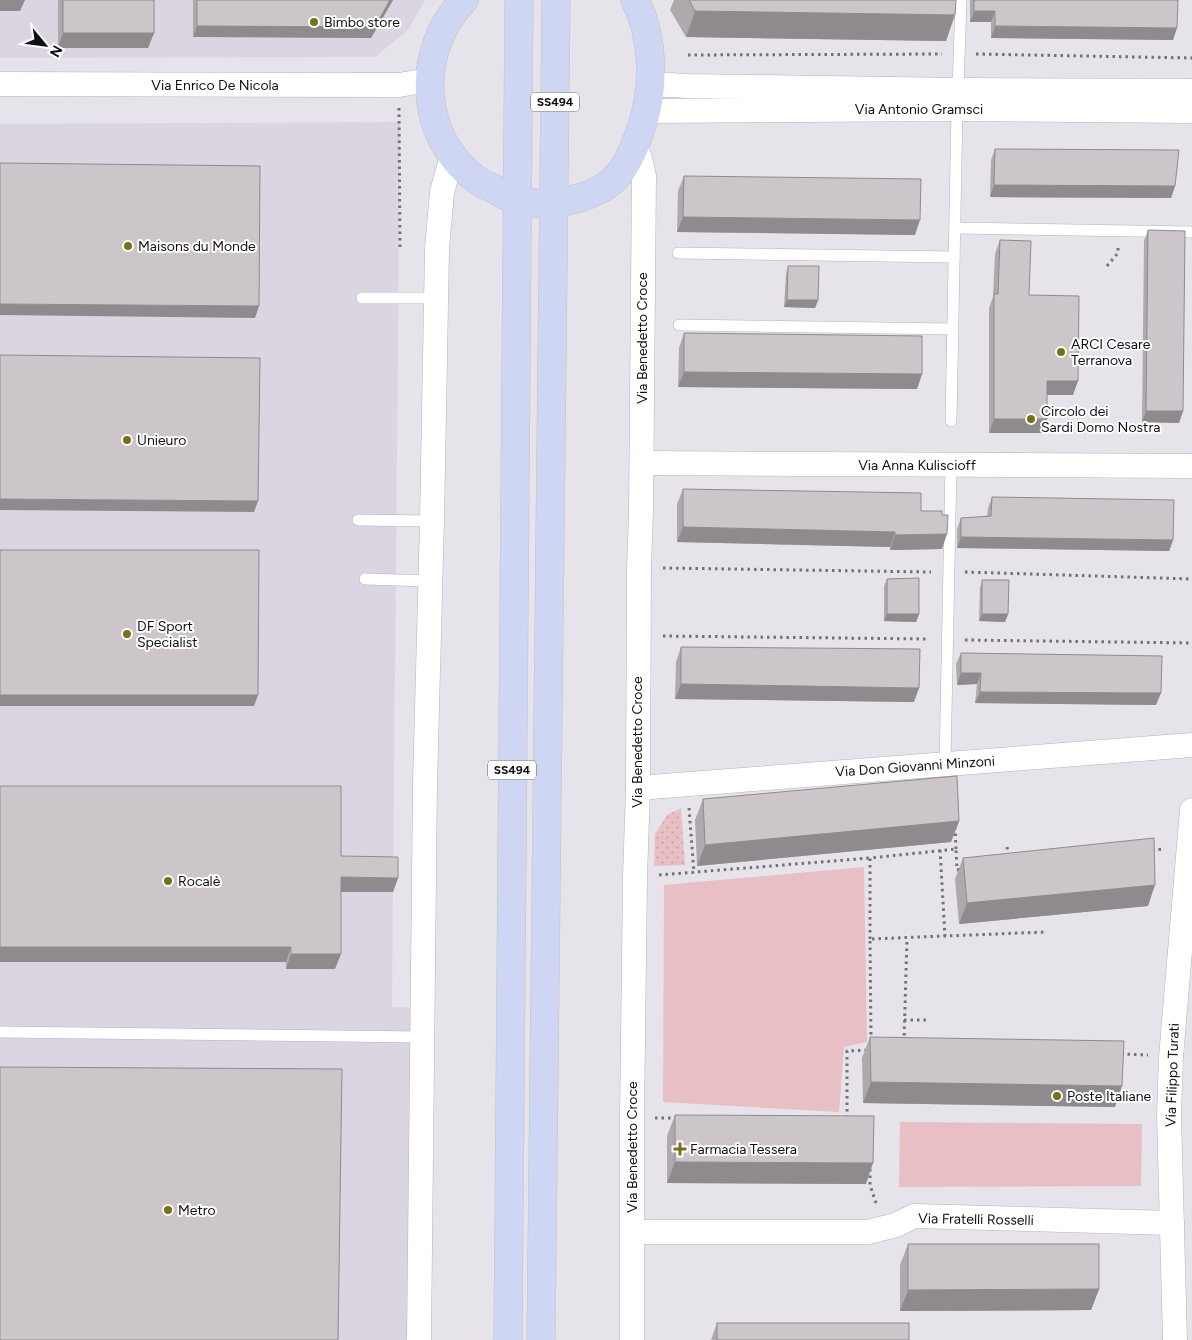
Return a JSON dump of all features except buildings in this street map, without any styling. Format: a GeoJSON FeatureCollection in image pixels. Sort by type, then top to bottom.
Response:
{"type":"FeatureCollection","features":[{"type":"Feature","properties":{"kind":"main road","name":"SS494"},"geometry":{"type":"LineString","coordinates":[[508,1340],[519,0]]}},
{"type":"Feature","properties":{"kind":"main road","name":"SS494"},"geometry":{"type":"LineString","coordinates":[[541,1340],[556,0]]}},
{"type":"Feature","properties":{"kind":"main road"},"geometry":{"type":"LineString","coordinates":[[458,3],[443,27],[434,48],[429,80],[433,115],[440,135],[452,156],[477,180],[517,200],[554,203],[573,200],[597,192],[610,184],[621,172],[636,146],[647,111],[650,84],[647,30],[635,0]]}},
{"type":"Feature","properties":{"kind":"street","name":"Via Enrico De Nicola"},"geometry":{"type":"LineString","coordinates":[[0,84],[399,85],[429,80]]}},
{"type":"Feature","properties":{"kind":"street","name":"Via Antonio Gramsci"},"geometry":{"type":"LineString","coordinates":[[650,84],[1192,111]]}},
{"type":"Feature","properties":{"kind":"street","name":"Via Antonio Gramsci"},"geometry":{"type":"LineString","coordinates":[[647,111],[1192,91]]}},
{"type":"Feature","properties":{"kind":"street","name":"Via Benedetto Croce"},"geometry":{"type":"LineString","coordinates":[[632,1340],[632,1119],[638,788],[644,176],[636,146]]}},
{"type":"Feature","properties":{"kind":"street"},"geometry":{"type":"LineString","coordinates":[[419,1340],[425,784],[437,249],[442,192],[452,156]]}},
{"type":"Feature","properties":{"kind":"street","name":"Via Anna Kuliscioff"},"geometry":{"type":"LineString","coordinates":[[642,463],[1192,466]]}},
{"type":"Feature","properties":{"kind":"street","name":"Via Don Giovanni Minzoni"},"geometry":{"type":"LineString","coordinates":[[638,788],[1192,745]]}},
{"type":"Feature","properties":{"kind":"street","name":"Via Filippo Turati"},"geometry":{"type":"LineString","coordinates":[[1175,1340],[1169,1115],[1161,1056],[1186,946],[1192,810]]}},
{"type":"Feature","properties":{"kind":"street","name":"Via Fratelli Rosselli"},"geometry":{"type":"LineString","coordinates":[[632,1232],[868,1232],[896,1225],[914,1216],[1172,1223]]}},
{"type":"Feature","properties":{"kind":"lane"},"geometry":{"type":"LineString","coordinates":[[951,421],[954,228],[961,0]]}},
{"type":"Feature","properties":{"kind":"lane"},"geometry":{"type":"LineString","coordinates":[[954,228],[1192,232]]}},
{"type":"Feature","properties":{"kind":"lane"},"geometry":{"type":"LineString","coordinates":[[678,253],[954,257]]}},
{"type":"Feature","properties":{"kind":"lane"},"geometry":{"type":"LineString","coordinates":[[362,298],[436,298]]}},
{"type":"Feature","properties":{"kind":"lane"},"geometry":{"type":"LineString","coordinates":[[679,326],[953,329]]}},
{"type":"Feature","properties":{"kind":"lane"},"geometry":{"type":"LineString","coordinates":[[945,764],[950,465]]}},
{"type":"Feature","properties":{"kind":"lane"},"geometry":{"type":"LineString","coordinates":[[358,520],[432,521]]}},
{"type":"Feature","properties":{"kind":"lane"},"geometry":{"type":"LineString","coordinates":[[365,579],[430,581]]}},
{"type":"Feature","properties":{"kind":"lane"},"geometry":{"type":"LineString","coordinates":[[0,1032],[422,1037]]}},
{"type":"Feature","properties":{"kind":"path"},"geometry":{"type":"LineString","coordinates":[[399,85],[400,248]]}},
{"type":"Feature","properties":{"kind":"path"},"geometry":{"type":"LineString","coordinates":[[639,568],[949,572],[1192,579]]}},
{"type":"Feature","properties":{"kind":"path"},"geometry":{"type":"LineString","coordinates":[[638,636],[1192,643]]}},
{"type":"Feature","properties":{"kind":"path"},"geometry":{"type":"LineString","coordinates":[[955,819],[957,870],[966,869]]}},
{"type":"Feature","properties":{"kind":"path"},"geometry":{"type":"LineString","coordinates":[[690,821],[694,873]]}},
{"type":"Feature","properties":{"kind":"path"},"geometry":{"type":"LineString","coordinates":[[1007,847],[1010,862]]}},
{"type":"Feature","properties":{"kind":"path"},"geometry":{"type":"LineString","coordinates":[[662,874],[870,858],[956,848]]}},
{"type":"Feature","properties":{"kind":"path"},"geometry":{"type":"LineString","coordinates":[[940,850],[945,936]]}},
{"type":"Feature","properties":{"kind":"path"},"geometry":{"type":"LineString","coordinates":[[1148,850],[1157,850]]}},
{"type":"Feature","properties":{"kind":"path"},"geometry":{"type":"LineString","coordinates":[[838,1118],[848,1118],[847,1051],[871,1050],[870,858]]}},
{"type":"Feature","properties":{"kind":"path"},"geometry":{"type":"LineString","coordinates":[[870,939],[1045,932]]}},
{"type":"Feature","properties":{"kind":"path"},"geometry":{"type":"LineString","coordinates":[[903,1050],[907,938]]}},
{"type":"Feature","properties":{"kind":"path"},"geometry":{"type":"LineString","coordinates":[[904,1020],[928,1020]]}},
{"type":"Feature","properties":{"kind":"path"},"geometry":{"type":"LineString","coordinates":[[1117,1054],[1161,1056]]}},
{"type":"Feature","properties":{"kind":"path"},"geometry":{"type":"LineString","coordinates":[[632,1119],[683,1118]]}},
{"type":"Feature","properties":{"kind":"path"},"geometry":{"type":"LineString","coordinates":[[870,1167],[870,1185]]}},
{"type":"Feature","properties":{"kind":"shaded area"},"geometry":{"type":"Polygon","coordinates":[[[0,0],[425,0],[408,30],[375,57],[0,58],[0,0]]]}},
{"type":"Feature","properties":{"kind":"shaded area"},"geometry":{"type":"Polygon","coordinates":[[[400,122],[392,1007],[415,1007],[410,1340],[0,1340],[0,124],[400,122]]]}},
{"type":"Feature","properties":{"kind":"shaded area"},"geometry":{"type":"Polygon","coordinates":[[[681,808],[685,865],[654,866],[655,834],[667,815],[681,808]]]}},
{"type":"Feature","properties":{"kind":"shaded area"},"geometry":{"type":"Polygon","coordinates":[[[864,867],[867,1042],[844,1047],[839,1112],[663,1102],[664,885],[864,867]]]}},
{"type":"Feature","properties":{"kind":"shaded area"},"geometry":{"type":"Polygon","coordinates":[[[900,1122],[1142,1124],[1141,1186],[899,1187],[900,1122]]]}},
{"type":"Feature","properties":{"kind":"place","name":"Bimbo store"},"geometry":{"type":"Point","coordinates":[314,22]}},
{"type":"Feature","properties":{"kind":"place","name":"Maisons du Monde"},"geometry":{"type":"Point","coordinates":[128,246]}},
{"type":"Feature","properties":{"kind":"place","name":"ARCI Cesare Terranova"},"geometry":{"type":"Point","coordinates":[1061,352]}},
{"type":"Feature","properties":{"kind":"place","name":"Circolo dei Sardi Domo Nostra"},"geometry":{"type":"Point","coordinates":[1031,419]}},
{"type":"Feature","properties":{"kind":"place","name":"Unieuro"},"geometry":{"type":"Point","coordinates":[127,440]}},
{"type":"Feature","properties":{"kind":"place","name":"DF Sport Specialist"},"geometry":{"type":"Point","coordinates":[127,634]}},
{"type":"Feature","properties":{"kind":"place","name":"Rocalè"},"geometry":{"type":"Point","coordinates":[168,881]}},
{"type":"Feature","properties":{"kind":"place","name":"Poste Italiane"},"geometry":{"type":"Point","coordinates":[1057,1096]}},
{"type":"Feature","properties":{"kind":"place","name":"Farmacia Tessera"},"geometry":{"type":"Point","coordinates":[680,1149]}},
{"type":"Feature","properties":{"kind":"place","name":"Metro"},"geometry":{"type":"Point","coordinates":[168,1210]}}]}
